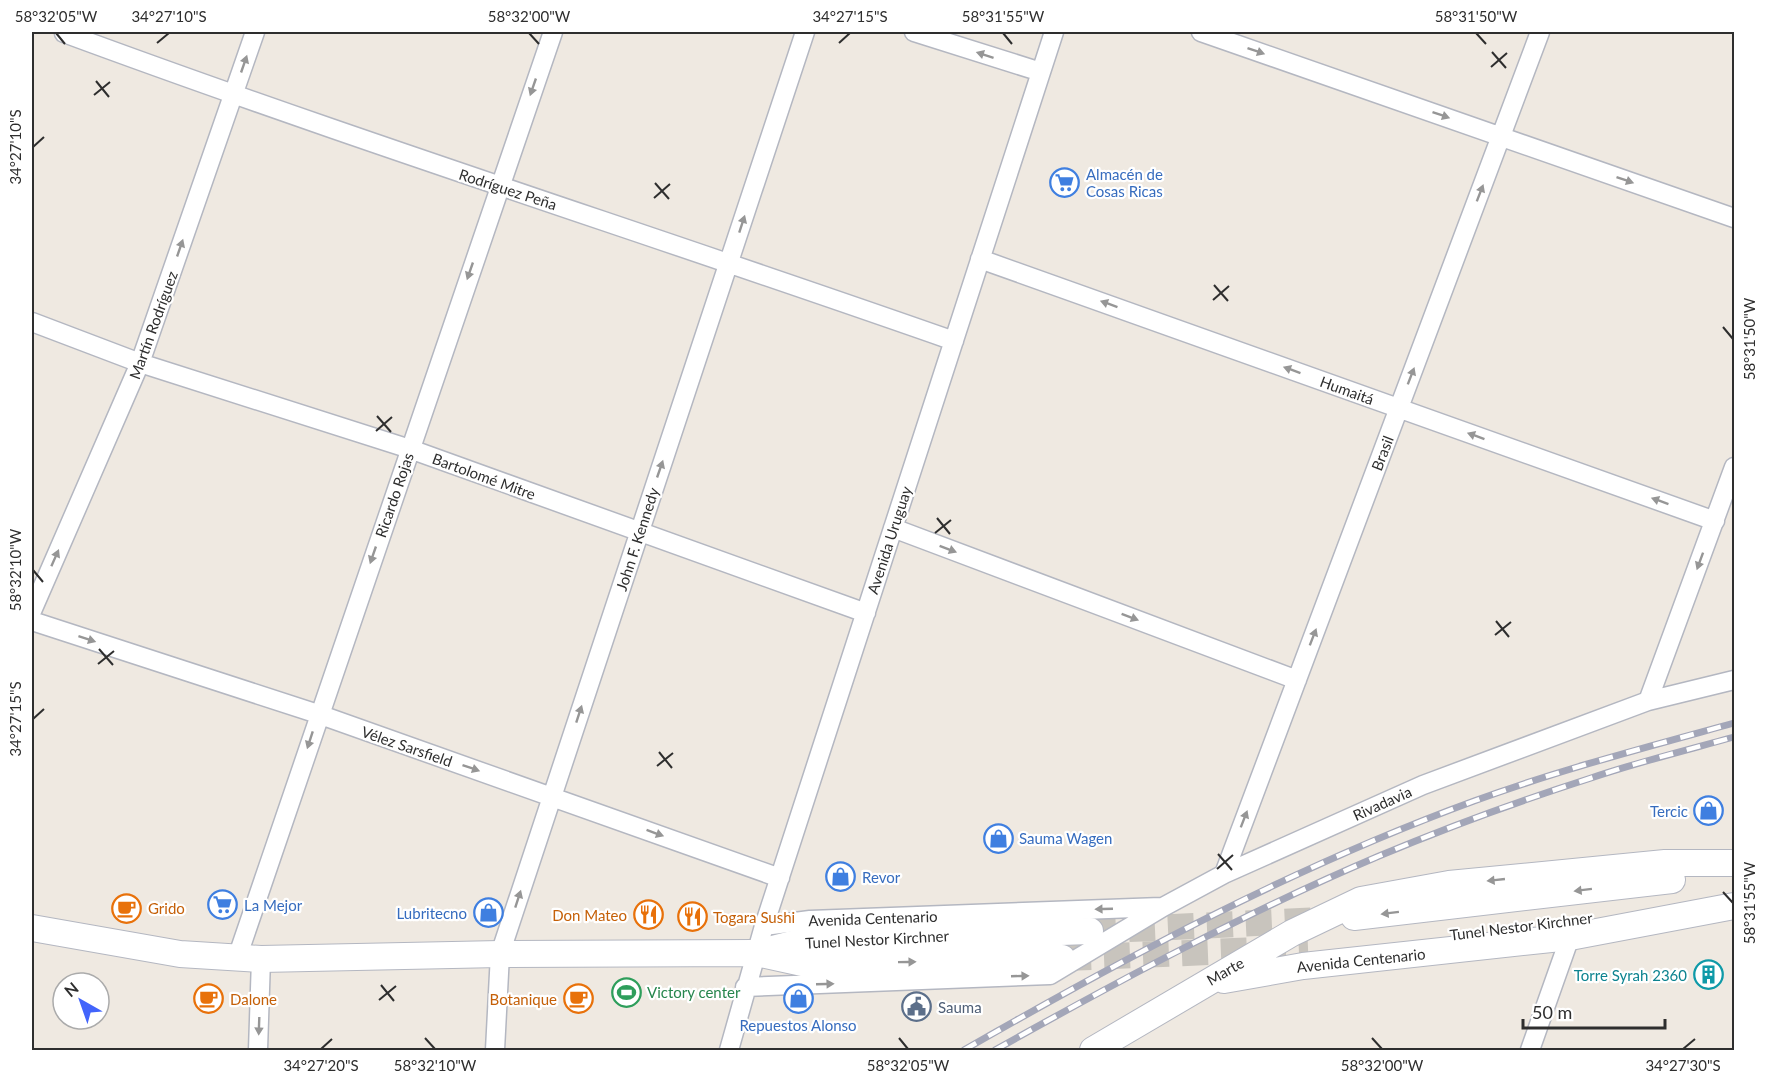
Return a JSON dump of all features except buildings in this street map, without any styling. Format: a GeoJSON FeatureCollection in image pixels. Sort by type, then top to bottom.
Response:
{"type":"FeatureCollection","features":[{"type":"Feature","properties":{"kind":"main road"},"geometry":{"type":"LineString","coordinates":[[1354,909],[1473,882],[1665,863],[1734,863]]}},
{"type":"Feature","properties":{"kind":"main road","name":"Tunel Nestor Kirchner"},"geometry":{"type":"LineString","coordinates":[[1354,909],[1734,872]]}},
{"type":"Feature","properties":{"kind":"main road","name":"Tunel Nestor Kirchner"},"geometry":{"type":"LineString","coordinates":[[1301,949],[1734,901]]}},
{"type":"Feature","properties":{"kind":"main road","name":"Avenida Centenario"},"geometry":{"type":"LineString","coordinates":[[1200,985],[1301,949],[1570,938],[1734,906]]}},
{"type":"Feature","properties":{"kind":"main road","name":"Marte"},"geometry":{"type":"LineString","coordinates":[[1103,1047],[1200,985],[1301,949],[1354,909]]}},
{"type":"Feature","properties":{"kind":"main road"},"geometry":{"type":"LineString","coordinates":[[32,928],[180,954],[249,959],[500,954],[756,953]]}},
{"type":"Feature","properties":{"kind":"main road","name":"Tunel Nestor Kirchner"},"geometry":{"type":"LineString","coordinates":[[756,953],[804,941],[1090,931]]}},
{"type":"Feature","properties":{"kind":"main road","name":"Tunel Nestor Kirchner"},"geometry":{"type":"LineString","coordinates":[[756,953],[807,964],[1056,966]]}},
{"type":"Feature","properties":{"kind":"street","name":"Martín Rodríguez"},"geometry":{"type":"LineString","coordinates":[[32,611],[140,363],[255,32]]}},
{"type":"Feature","properties":{"kind":"street","name":"Ricardo Rojas"},"geometry":{"type":"LineString","coordinates":[[258,1050],[249,959],[318,714],[553,32]]}},
{"type":"Feature","properties":{"kind":"street","name":"John F. Kennedy"},"geometry":{"type":"LineString","coordinates":[[495,1050],[500,954],[805,32]]}},
{"type":"Feature","properties":{"kind":"street"},"geometry":{"type":"LineString","coordinates":[[914,32],[1041,72]]}},
{"type":"Feature","properties":{"kind":"street","name":"Avenida Uruguay"},"geometry":{"type":"LineString","coordinates":[[729,1050],[764,926],[1054,32]]}},
{"type":"Feature","properties":{"kind":"street"},"geometry":{"type":"LineString","coordinates":[[1201,32],[1734,218]]}},
{"type":"Feature","properties":{"kind":"street","name":"Brasil"},"geometry":{"type":"LineString","coordinates":[[1224,874],[1540,32]]}},
{"type":"Feature","properties":{"kind":"street","name":"Rodríguez Peña"},"geometry":{"type":"LineString","coordinates":[[64,33],[233,95],[730,262],[954,341]]}},
{"type":"Feature","properties":{"kind":"street","name":"Humaitá"},"geometry":{"type":"LineString","coordinates":[[980,259],[1715,521]]}},
{"type":"Feature","properties":{"kind":"street","name":"Bartolomé Mitre"},"geometry":{"type":"LineString","coordinates":[[32,322],[140,363],[410,449],[866,613]]}},
{"type":"Feature","properties":{"kind":"street"},"geometry":{"type":"LineString","coordinates":[[1648,701],[1734,467]]}},
{"type":"Feature","properties":{"kind":"street"},"geometry":{"type":"LineString","coordinates":[[893,528],[1297,680]]}},
{"type":"Feature","properties":{"kind":"street","name":"Vélez Sarsfield"},"geometry":{"type":"LineString","coordinates":[[32,621],[318,714],[780,878]]}},
{"type":"Feature","properties":{"kind":"street","name":"Rivadavia"},"geometry":{"type":"LineString","coordinates":[[1056,966],[1224,874],[1423,785],[1648,701],[1734,680]]}},
{"type":"Feature","properties":{"kind":"street","name":"Avenida Centenario"},"geometry":{"type":"LineString","coordinates":[[764,926],[810,920],[1162,907]]}},
{"type":"Feature","properties":{"kind":"street"},"geometry":{"type":"LineString","coordinates":[[1530,1050],[1570,938]]}},
{"type":"Feature","properties":{"kind":"street"},"geometry":{"type":"LineString","coordinates":[[745,987],[1056,966]]}},
{"type":"Feature","properties":{"kind":"tunnel"},"geometry":{"type":"LineString","coordinates":[[1090,931],[1320,920]]}},
{"type":"Feature","properties":{"kind":"tunnel"},"geometry":{"type":"LineString","coordinates":[[1065,958],[1308,948]]}},
{"type":"Feature","properties":{"kind":"railway"},"geometry":{"type":"LineString","coordinates":[[964,1050],[1151,947],[1342,854],[1474,801],[1538,779],[1734,723]]}},
{"type":"Feature","properties":{"kind":"railway"},"geometry":{"type":"LineString","coordinates":[[995,1050],[1184,948],[1281,900],[1379,856],[1510,805],[1627,767],[1734,737]]}},
{"type":"Feature","properties":{"kind":"place","name":"Almacén de Cosas Ricas"},"geometry":{"type":"Point","coordinates":[1065,183]}},
{"type":"Feature","properties":{"kind":"place","name":"Tercic"},"geometry":{"type":"Point","coordinates":[1709,811]}},
{"type":"Feature","properties":{"kind":"place","name":"Sauma Wagen"},"geometry":{"type":"Point","coordinates":[998,838]}},
{"type":"Feature","properties":{"kind":"place","name":"Revor"},"geometry":{"type":"Point","coordinates":[841,877]}},
{"type":"Feature","properties":{"kind":"place","name":"La Mejor"},"geometry":{"type":"Point","coordinates":[223,905]}},
{"type":"Feature","properties":{"kind":"place","name":"Grido"},"geometry":{"type":"Point","coordinates":[127,908]}},
{"type":"Feature","properties":{"kind":"place","name":"Lubritecno"},"geometry":{"type":"Point","coordinates":[488,913]}},
{"type":"Feature","properties":{"kind":"place","name":"Don Mateo"},"geometry":{"type":"Point","coordinates":[648,915]}},
{"type":"Feature","properties":{"kind":"place","name":"Togara Sushi"},"geometry":{"type":"Point","coordinates":[692,917]}},
{"type":"Feature","properties":{"kind":"place","name":"Torre Syrah 2360"},"geometry":{"type":"Point","coordinates":[1708,975]}},
{"type":"Feature","properties":{"kind":"place","name":"Victory center"},"geometry":{"type":"Point","coordinates":[626,992]}},
{"type":"Feature","properties":{"kind":"place","name":"Repuestos Alonso"},"geometry":{"type":"Point","coordinates":[798,998]}},
{"type":"Feature","properties":{"kind":"place","name":"Dalone"},"geometry":{"type":"Point","coordinates":[209,999]}},
{"type":"Feature","properties":{"kind":"place","name":"Botanique"},"geometry":{"type":"Point","coordinates":[578,999]}},
{"type":"Feature","properties":{"kind":"place","name":"Sauma"},"geometry":{"type":"Point","coordinates":[917,1007]}}]}
